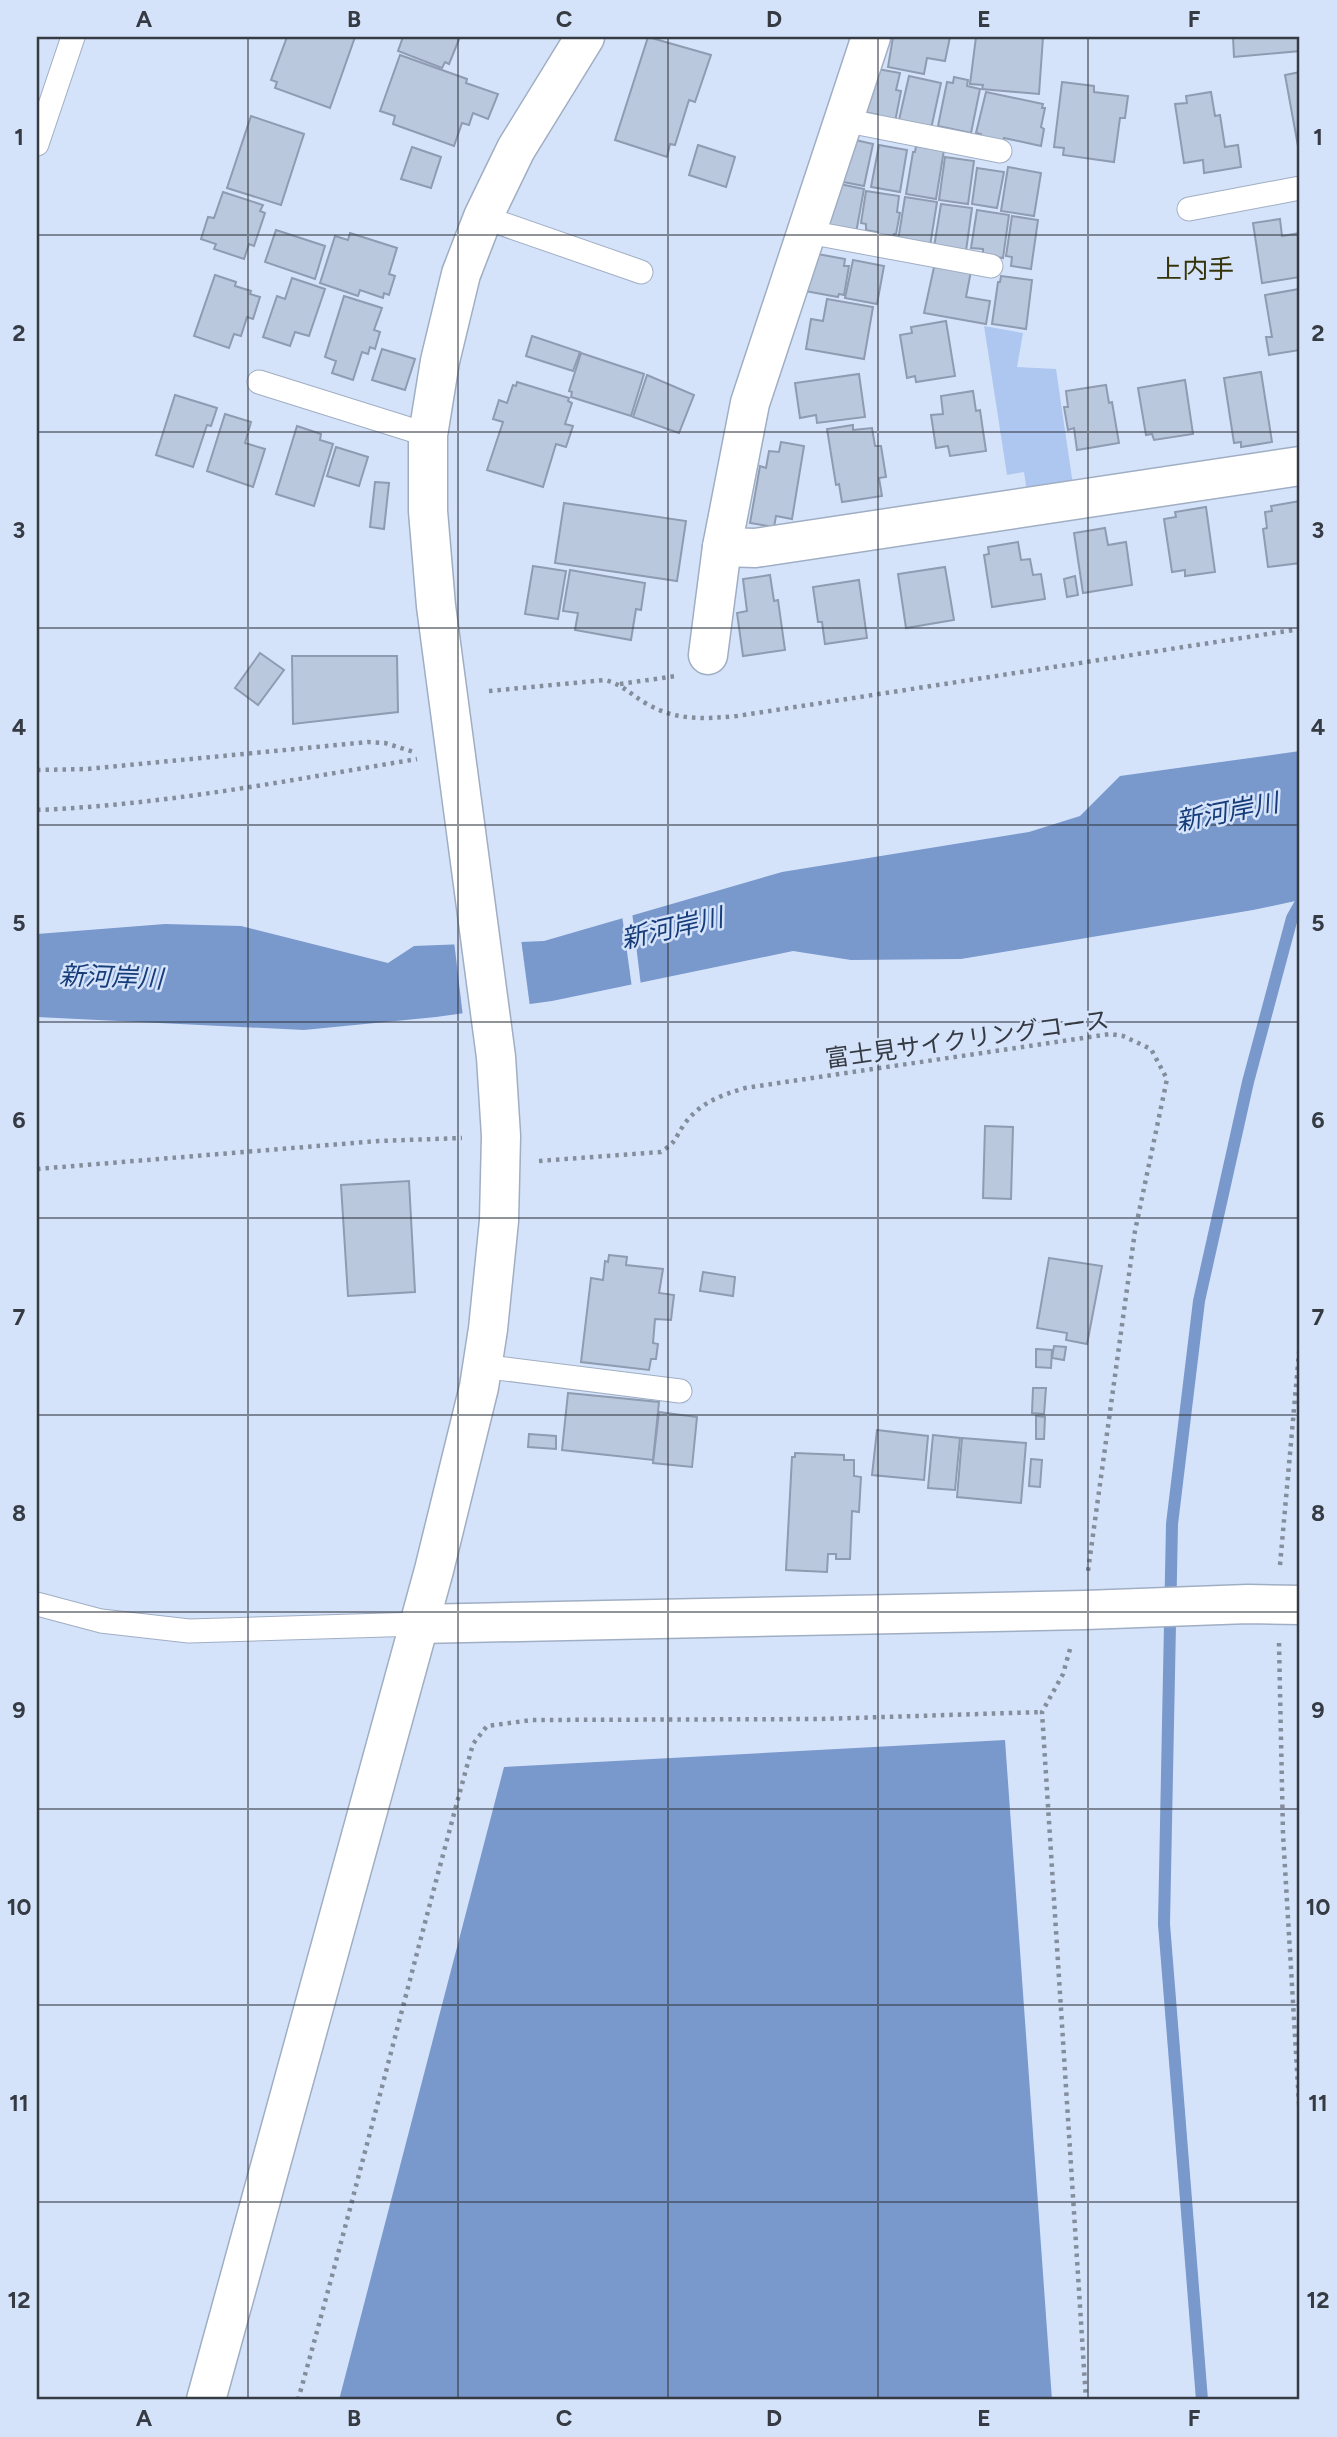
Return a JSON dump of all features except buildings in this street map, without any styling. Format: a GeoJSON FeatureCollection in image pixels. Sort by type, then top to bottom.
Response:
{"type":"FeatureCollection","features":[{"type":"Feature","properties":{"kind":"street"},"geometry":{"type":"LineString","coordinates":[[206,2400],[465,1450],[488,1329],[499,1222],[501,1136],[485,1127],[496,1057],[443,763],[436,606],[428,511],[428,435],[440,361],[461,274],[483,217],[516,149],[585,37]]}},
{"type":"Feature","properties":{"kind":"street"},"geometry":{"type":"LineString","coordinates":[[708,655],[722,547],[750,403],[871,37]]}},
{"type":"Feature","properties":{"kind":"street"},"geometry":{"type":"LineString","coordinates":[[722,547],[755,548],[1300,466]]}},
{"type":"Feature","properties":{"kind":"street"},"geometry":{"type":"LineString","coordinates":[[419,1624],[1088,1597],[1277,1597]]}},
{"type":"Feature","properties":{"kind":"lane"},"geometry":{"type":"LineString","coordinates":[[37,144],[73,37]]}},
{"type":"Feature","properties":{"kind":"lane"},"geometry":{"type":"LineString","coordinates":[[843,120],[1000,151]]}},
{"type":"Feature","properties":{"kind":"lane"},"geometry":{"type":"LineString","coordinates":[[1189,209],[1300,188]]}},
{"type":"Feature","properties":{"kind":"lane"},"geometry":{"type":"LineString","coordinates":[[483,217],[641,272]]}},
{"type":"Feature","properties":{"kind":"lane"},"geometry":{"type":"LineString","coordinates":[[808,232],[991,266]]}},
{"type":"Feature","properties":{"kind":"lane"},"geometry":{"type":"LineString","coordinates":[[258,382],[428,435]]}},
{"type":"Feature","properties":{"kind":"lane"},"geometry":{"type":"LineString","coordinates":[[482,1366],[680,1391]]}},
{"type":"Feature","properties":{"kind":"lane"},"geometry":{"type":"LineString","coordinates":[[37,1604],[101,1622],[189,1631],[419,1624]]}},
{"type":"Feature","properties":{"kind":"path"},"geometry":{"type":"LineString","coordinates":[[479,692],[605,680],[620,684],[645,703],[671,715],[700,719],[737,716],[1300,629]]}},
{"type":"Feature","properties":{"kind":"path"},"geometry":{"type":"LineString","coordinates":[[620,684],[690,671],[708,655]]}},
{"type":"Feature","properties":{"kind":"path"},"geometry":{"type":"LineString","coordinates":[[37,770],[87,769],[368,742],[397,746],[443,763]]}},
{"type":"Feature","properties":{"kind":"path"},"geometry":{"type":"LineString","coordinates":[[37,810],[83,808],[443,763]]}},
{"type":"Feature","properties":{"kind":"path","name":"富士見サイクリングコース"},"geometry":{"type":"LineString","coordinates":[[528,1162],[661,1152],[675,1143],[683,1127],[701,1106],[745,1088],[1110,1034],[1123,1036],[1151,1049],[1167,1079],[1135,1231],[1088,1597],[1063,1674],[1042,1712]]}},
{"type":"Feature","properties":{"kind":"path"},"geometry":{"type":"LineString","coordinates":[[37,1169],[378,1141],[485,1127]]}},
{"type":"Feature","properties":{"kind":"path"},"geometry":{"type":"LineString","coordinates":[[1300,1342],[1277,1597],[1283,1834],[1297,2033],[1300,2120]]}},
{"type":"Feature","properties":{"kind":"path"},"geometry":{"type":"LineString","coordinates":[[299,2400],[473,1744],[487,1726],[532,1720],[821,1719],[1042,1712],[1086,2400]]}},
{"type":"Feature","properties":{"kind":"shaded area"},"geometry":{"type":"Polygon","coordinates":[[[984,326],[1023,333],[1017,367],[1056,369],[1073,485],[1027,492],[1024,472],[1007,475],[984,326]]]}},
{"type":"Feature","properties":{"kind":"water","name":"新河岸川"},"geometry":{"type":"Polygon","coordinates":[[[1300,751],[1300,900],[1253,910],[961,959],[851,960],[793,951],[552,1001],[436,1017],[304,1030],[37,1017],[37,934],[165,924],[241,926],[388,963],[414,946],[544,941],[782,872],[1029,832],[1080,816],[1120,776],[1300,751]]]}},
{"type":"Feature","properties":{"kind":"water"},"geometry":{"type":"Polygon","coordinates":[[[1005,1740],[1052,2400],[339,2400],[504,1767],[1005,1740]]]}},
{"type":"Feature","properties":{"kind":"pier"},"geometry":{"type":"Polygon","coordinates":[[[632,912],[641,986],[632,988],[622,915],[632,912]]]}},
{"type":"Feature","properties":{"kind":"pier"},"geometry":{"type":"Polygon","coordinates":[[[521,939],[530,1007],[463,1017],[454,941],[521,939]]]}},
{"type":"Feature","properties":{"kind":"waterway"},"geometry":{"type":"LineString","coordinates":[[1202,2400],[1164,1924],[1172,1524],[1199,1301],[1248,1082],[1292,918],[1300,904]]}},
{"type":"Feature","properties":{"kind":"district","name":"上内手"},"geometry":{"type":"Point","coordinates":[1195,269]}}]}
